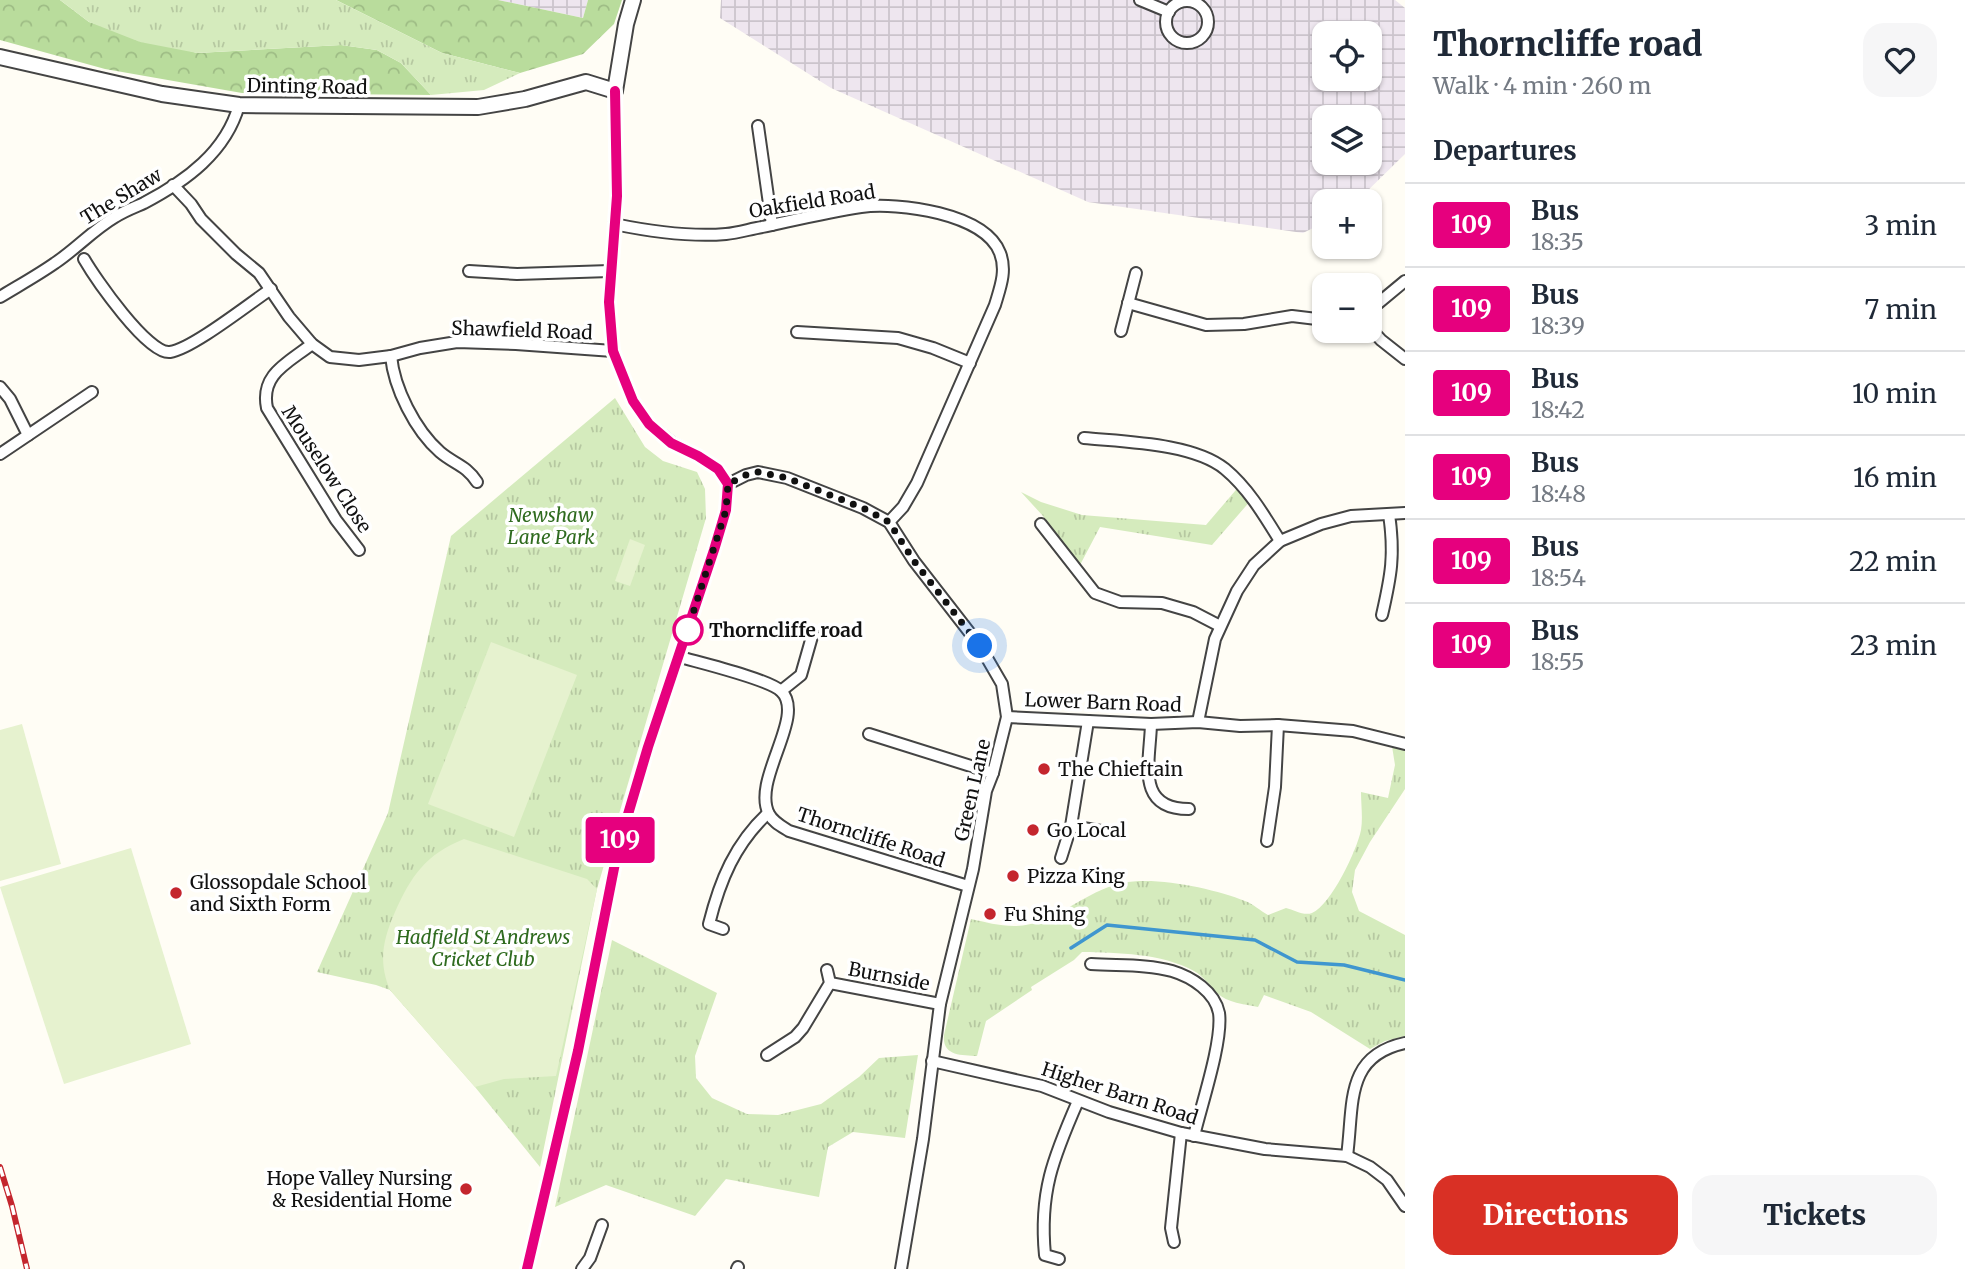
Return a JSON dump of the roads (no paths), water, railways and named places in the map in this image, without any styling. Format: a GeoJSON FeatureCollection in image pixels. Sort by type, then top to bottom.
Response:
{"type":"FeatureCollection","features":[{"type":"Feature","properties":{"kind":"street"},"geometry":{"type":"LineString","coordinates":[[527,1269],[578,1051],[618,848],[648,747],[680,657],[722,523],[728,484],[718,469],[671,443],[649,424],[633,401],[613,351],[609,302],[617,196],[615,91],[626,24],[633,0]]}},
{"type":"Feature","properties":{"kind":"street"},"geometry":{"type":"LineString","coordinates":[[1140,0],[1169,12]]}},
{"type":"Feature","properties":{"kind":"street","name":"Dinting Road"},"geometry":{"type":"LineString","coordinates":[[0,57],[162,94],[239,105],[478,107],[525,99],[586,82],[615,91]]}},
{"type":"Feature","properties":{"kind":"street","name":"The Shaw"},"geometry":{"type":"LineString","coordinates":[[0,297],[56,262],[116,216],[146,202],[194,172],[211,156],[234,124],[239,105]]}},
{"type":"Feature","properties":{"kind":"street"},"geometry":{"type":"LineString","coordinates":[[758,126],[772,225]]}},
{"type":"Feature","properties":{"kind":"street","name":"Shawfield Road"},"geometry":{"type":"LineString","coordinates":[[173,185],[201,219],[259,273],[289,317],[312,344],[331,356],[359,360],[457,342],[613,351]]}},
{"type":"Feature","properties":{"kind":"street","name":"Oakfield Road"},"geometry":{"type":"LineString","coordinates":[[614,224],[648,231],[725,234],[864,207],[907,206],[957,219],[977,228],[990,239],[1000,252],[1003,281],[917,483],[903,507],[889,522]]}},
{"type":"Feature","properties":{"kind":"street"},"geometry":{"type":"LineString","coordinates":[[84,259],[98,284],[133,325],[166,352],[173,352],[194,340],[271,289]]}},
{"type":"Feature","properties":{"kind":"street"},"geometry":{"type":"LineString","coordinates":[[469,271],[517,274],[610,271]]}},
{"type":"Feature","properties":{"kind":"street"},"geometry":{"type":"LineString","coordinates":[[1122,331],[1136,273]]}},
{"type":"Feature","properties":{"kind":"street"},"geometry":{"type":"LineString","coordinates":[[1382,300],[1405,281]]}},
{"type":"Feature","properties":{"kind":"street"},"geometry":{"type":"LineString","coordinates":[[1128,303],[1206,325],[1244,324],[1292,316],[1312,318]]}},
{"type":"Feature","properties":{"kind":"street"},"geometry":{"type":"LineString","coordinates":[[797,332],[898,338],[970,363]]}},
{"type":"Feature","properties":{"kind":"street"},"geometry":{"type":"LineString","coordinates":[[1382,341],[1405,359]]}},
{"type":"Feature","properties":{"kind":"street","name":"Mouselow Close"},"geometry":{"type":"LineString","coordinates":[[312,344],[272,377],[265,389],[267,408],[336,520],[359,550]]}},
{"type":"Feature","properties":{"kind":"street"},"geometry":{"type":"LineString","coordinates":[[391,356],[392,370],[402,398],[426,436],[438,450],[466,468],[477,481]]}},
{"type":"Feature","properties":{"kind":"street"},"geometry":{"type":"LineString","coordinates":[[0,387],[10,399],[29,435]]}},
{"type":"Feature","properties":{"kind":"street"},"geometry":{"type":"LineString","coordinates":[[0,454],[92,392]]}},
{"type":"Feature","properties":{"kind":"street"},"geometry":{"type":"LineString","coordinates":[[1084,438],[1157,445],[1196,455],[1222,467],[1241,484],[1280,541]]}},
{"type":"Feature","properties":{"kind":"street"},"geometry":{"type":"LineString","coordinates":[[728,484],[758,472],[787,478],[863,508],[889,522]]}},
{"type":"Feature","properties":{"kind":"street","name":"Lower Barn Road"},"geometry":{"type":"LineString","coordinates":[[1198,722],[1212,651],[1220,626],[1237,591],[1254,565],[1280,541],[1321,524],[1351,516],[1405,513]]}},
{"type":"Feature","properties":{"kind":"street"},"geometry":{"type":"LineString","coordinates":[[1382,615],[1391,576],[1394,543],[1389,514]]}},
{"type":"Feature","properties":{"kind":"street","name":"Green Lane"},"geometry":{"type":"LineString","coordinates":[[889,522],[914,561],[980,646],[1002,684],[1007,717],[986,791],[968,886],[940,1004],[923,1139],[901,1269]]}},
{"type":"Feature","properties":{"kind":"street"},"geometry":{"type":"LineString","coordinates":[[1041,524],[1095,593],[1120,601],[1162,603],[1193,612],[1220,626]]}},
{"type":"Feature","properties":{"kind":"street"},"geometry":{"type":"LineString","coordinates":[[680,657],[770,683],[782,691],[801,675],[813,633]]}},
{"type":"Feature","properties":{"kind":"street","name":"Thorncliffe Road"},"geometry":{"type":"LineString","coordinates":[[782,691],[788,707],[785,729],[769,775],[764,799],[768,813],[775,822],[789,831],[968,886]]}},
{"type":"Feature","properties":{"kind":"street","name":"Lower Barn Road"},"geometry":{"type":"LineString","coordinates":[[1007,717],[1151,724],[1198,722],[1240,726],[1278,725],[1353,731],[1405,744]]}},
{"type":"Feature","properties":{"kind":"street"},"geometry":{"type":"LineString","coordinates":[[1061,858],[1071,826],[1088,721]]}},
{"type":"Feature","properties":{"kind":"street"},"geometry":{"type":"LineString","coordinates":[[1151,724],[1150,788],[1163,805],[1174,809],[1189,808]]}},
{"type":"Feature","properties":{"kind":"street"},"geometry":{"type":"LineString","coordinates":[[1267,841],[1275,787],[1278,725]]}},
{"type":"Feature","properties":{"kind":"street"},"geometry":{"type":"LineString","coordinates":[[869,734],[993,773]]}},
{"type":"Feature","properties":{"kind":"street","name":"Thorncliffe Road"},"geometry":{"type":"LineString","coordinates":[[723,929],[709,923],[718,889],[736,850],[768,813]]}},
{"type":"Feature","properties":{"kind":"street"},"geometry":{"type":"LineString","coordinates":[[1071,826],[1101,831]]}},
{"type":"Feature","properties":{"kind":"street"},"geometry":{"type":"LineString","coordinates":[[1091,964],[1171,971],[1191,979],[1214,1001],[1219,1013],[1218,1038],[1194,1136]]}},
{"type":"Feature","properties":{"kind":"street","name":"Burnside"},"geometry":{"type":"LineString","coordinates":[[767,1055],[803,1028],[830,983],[827,971]]}},
{"type":"Feature","properties":{"kind":"street","name":"Burnside"},"geometry":{"type":"LineString","coordinates":[[830,983],[940,1004]]}},
{"type":"Feature","properties":{"kind":"street"},"geometry":{"type":"LineString","coordinates":[[1347,1156],[1360,1070],[1379,1051],[1405,1043]]}},
{"type":"Feature","properties":{"kind":"street","name":"Higher Barn Road"},"geometry":{"type":"LineString","coordinates":[[932,1061],[1042,1086],[1078,1101],[1194,1136],[1265,1149],[1347,1156],[1370,1167],[1387,1180],[1405,1206]]}},
{"type":"Feature","properties":{"kind":"street"},"geometry":{"type":"LineString","coordinates":[[1059,1259],[1045,1255],[1042,1225],[1045,1193],[1055,1154],[1078,1101]]}},
{"type":"Feature","properties":{"kind":"street"},"geometry":{"type":"LineString","coordinates":[[1174,1242],[1171,1228],[1181,1133]]}},
{"type":"Feature","properties":{"kind":"street"},"geometry":{"type":"LineString","coordinates":[[582,1269],[590,1258],[602,1225]]}},
{"type":"Feature","properties":{"kind":"waterway"},"geometry":{"type":"LineString","coordinates":[[1071,948],[1107,925],[1255,940],[1297,962],[1344,965],[1405,980]]}},
{"type":"Feature","properties":{"kind":"railway"},"geometry":{"type":"LineString","coordinates":[[0,1167],[27,1269]]}},
{"type":"Feature","properties":{"kind":"place","name":"Thorncliffe road"},"geometry":{"type":"Point","coordinates":[688,630]}},
{"type":"Feature","properties":{"kind":"place","name":"The Chieftain"},"geometry":{"type":"Point","coordinates":[1044,769]}},
{"type":"Feature","properties":{"kind":"place","name":"Go Local"},"geometry":{"type":"Point","coordinates":[1033,830]}},
{"type":"Feature","properties":{"kind":"place","name":"Pizza King"},"geometry":{"type":"Point","coordinates":[1013,876]}},
{"type":"Feature","properties":{"kind":"place","name":"Glossopdale School and Sixth Form"},"geometry":{"type":"Point","coordinates":[176,893]}},
{"type":"Feature","properties":{"kind":"place","name":"Fu Shing"},"geometry":{"type":"Point","coordinates":[990,914]}},
{"type":"Feature","properties":{"kind":"place","name":"Hope Valley Nursing & Residential Home"},"geometry":{"type":"Point","coordinates":[466,1189]}},
{"type":"Feature","properties":{"kind":"park label","name":"Newshaw Lane Park"},"geometry":{"type":"Point","coordinates":[551,526]}},
{"type":"Feature","properties":{"kind":"park label","name":"Hadfield St Andrews Cricket Club"},"geometry":{"type":"Point","coordinates":[483,948]}}]}
